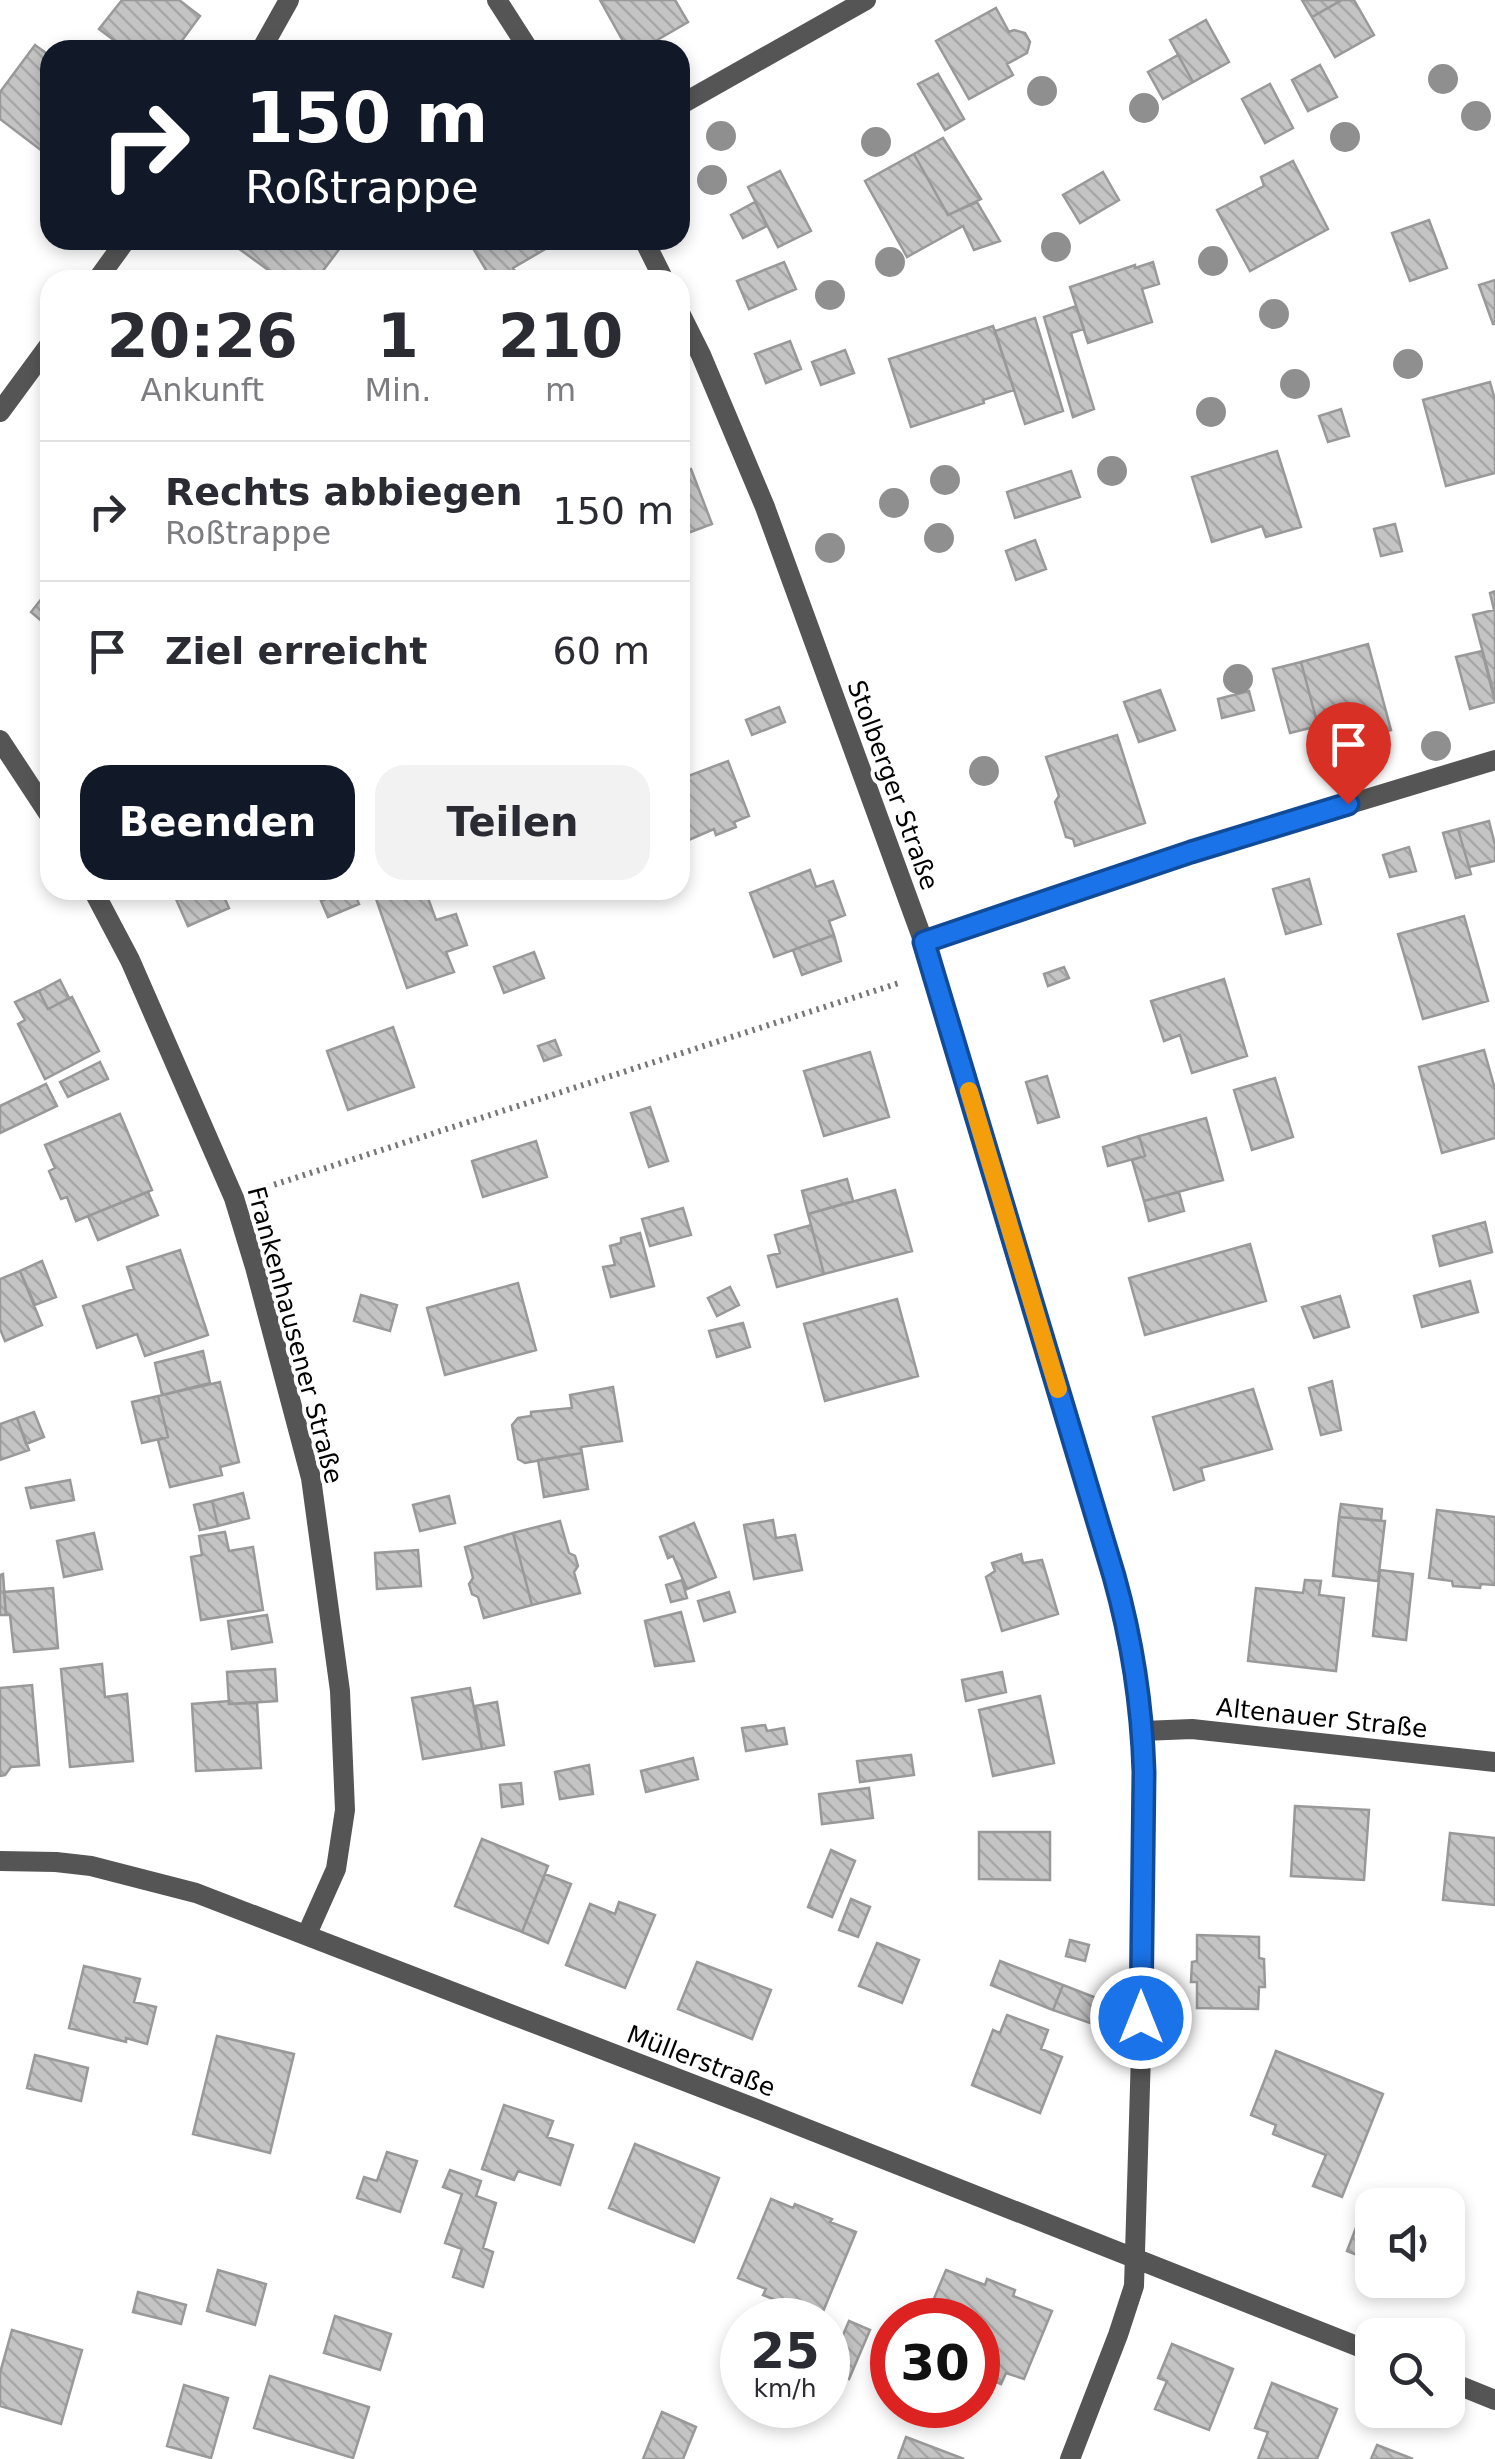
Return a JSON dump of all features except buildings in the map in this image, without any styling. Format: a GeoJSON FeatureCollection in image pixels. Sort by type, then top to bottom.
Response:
{"type":"FeatureCollection","features":[{"type":"Feature","properties":{"kind":"street"},"geometry":{"type":"LineString","coordinates":[[267,40],[289,0]]}},
{"type":"Feature","properties":{"kind":"street"},"geometry":{"type":"LineString","coordinates":[[497,0],[522,40]]}},
{"type":"Feature","properties":{"kind":"street"},"geometry":{"type":"LineString","coordinates":[[690,99],[866,0]]}},
{"type":"Feature","properties":{"kind":"street","name":"Stolberger Straße"},"geometry":{"type":"LineString","coordinates":[[690,333],[766,508],[924,942],[1123,1609],[1132,1651],[1144,1772],[1134,2286],[1070,2459]]}},
{"type":"Feature","properties":{"kind":"street"},"geometry":{"type":"LineString","coordinates":[[0,412],[40,358]]}},
{"type":"Feature","properties":{"kind":"street"},"geometry":{"type":"LineString","coordinates":[[0,740],[40,801]]}},
{"type":"Feature","properties":{"kind":"street"},"geometry":{"type":"LineString","coordinates":[[924,942],[1191,852],[1495,760]]}},
{"type":"Feature","properties":{"kind":"street","name":"Frankenhausener Straße"},"geometry":{"type":"LineString","coordinates":[[98,900],[130,960],[234,1198],[311,1478],[340,1691],[345,1810],[336,1869],[308,1934]]}},
{"type":"Feature","properties":{"kind":"street","name":"Altenauer Straße"},"geometry":{"type":"LineString","coordinates":[[1142,1731],[1192,1729],[1495,1762]]}},
{"type":"Feature","properties":{"kind":"street","name":"Müllerstraße"},"geometry":{"type":"LineString","coordinates":[[0,1861],[91,1866],[196,1893],[1355,2345]]}},
{"type":"Feature","properties":{"kind":"street"},"geometry":{"type":"LineString","coordinates":[[1465,2388],[1495,2400]]}},
{"type":"Feature","properties":{"kind":"path"},"geometry":{"type":"LineString","coordinates":[[234,1198],[932,972]]}},
{"type":"Feature","properties":{"kind":"slow traffic"},"geometry":{"type":"LineString","coordinates":[[969,1091],[1058,1389]]}},
{"type":"Feature","properties":{"kind":"route"},"geometry":{"type":"LineString","coordinates":[[1141,2018],[1144,1772],[1132,1651],[1114,1576],[924,942],[1348,804]]}}]}
